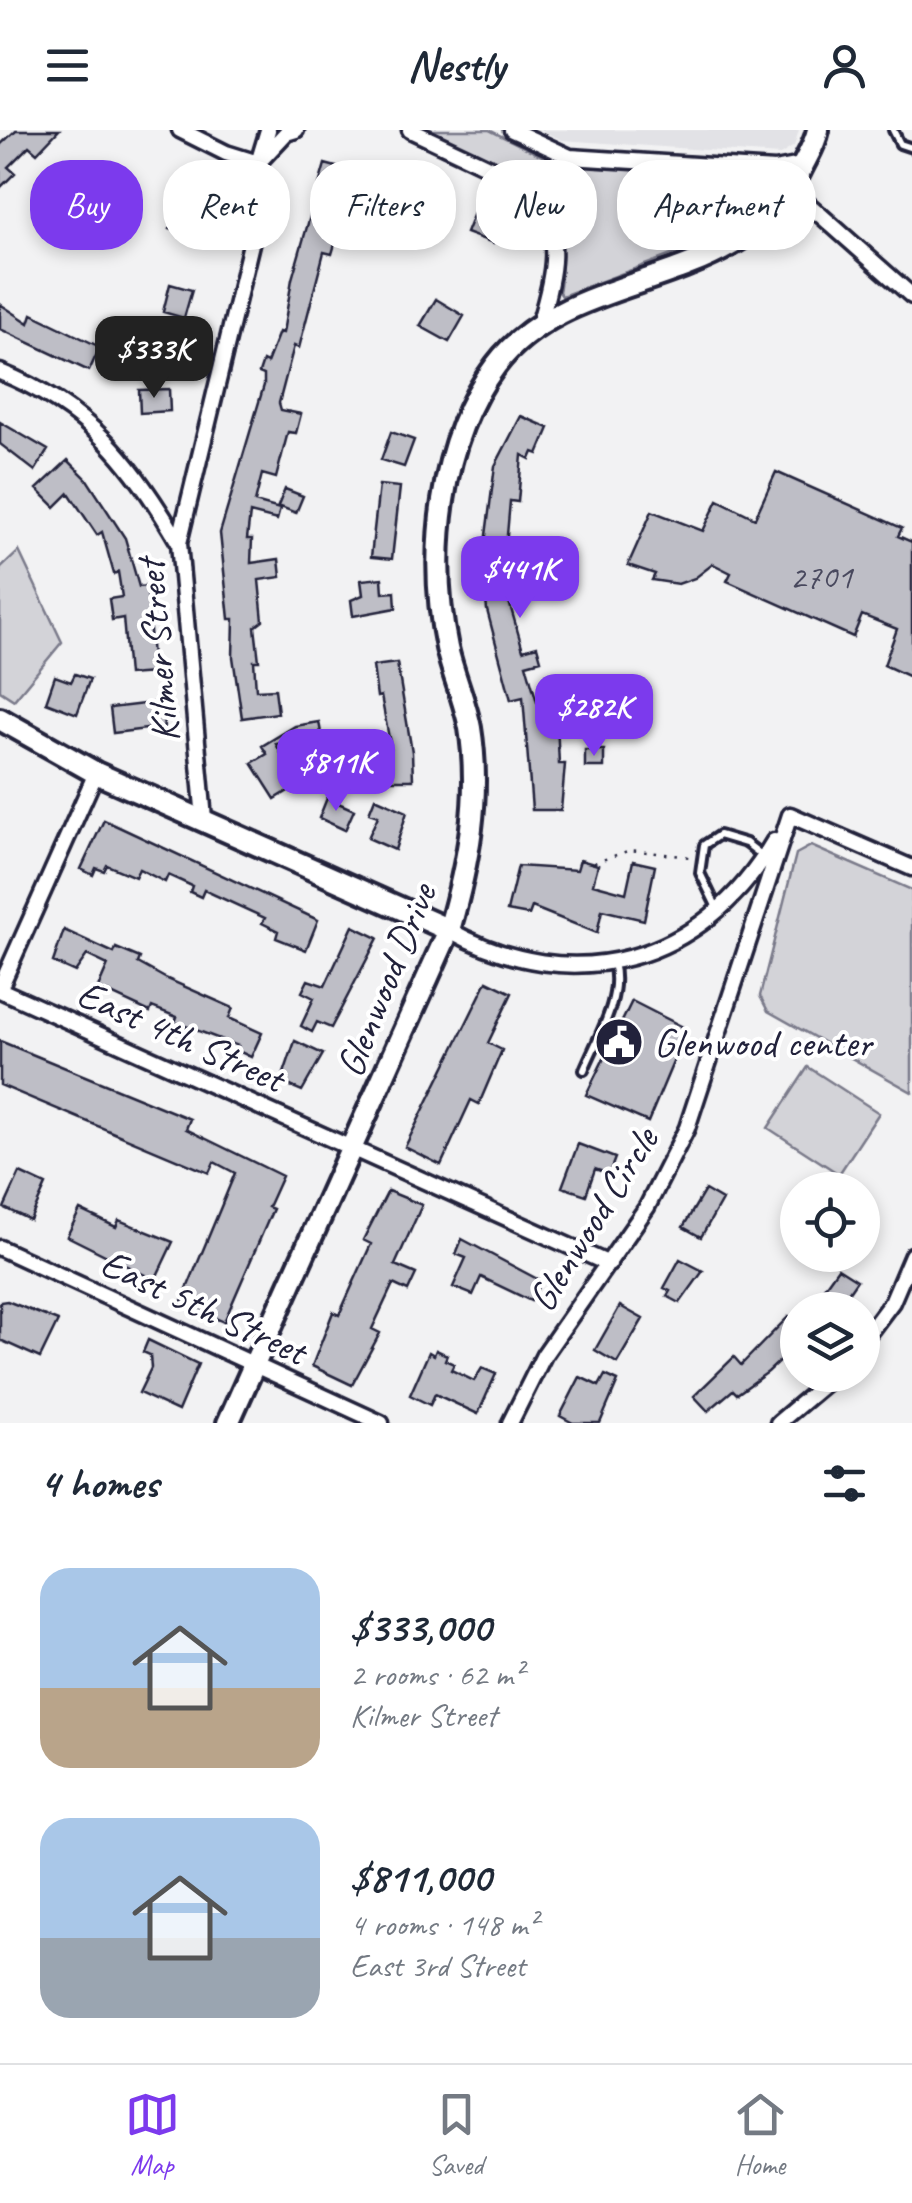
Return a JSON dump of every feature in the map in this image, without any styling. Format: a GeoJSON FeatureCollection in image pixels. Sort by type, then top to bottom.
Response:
{"type":"FeatureCollection","features":[{"type":"Feature","properties":{"kind":"street"},"geometry":{"type":"LineString","coordinates":[[180,130],[226,154],[247,160]]}},
{"type":"Feature","properties":{"kind":"street","name":"Kilmer Street"},"geometry":{"type":"LineString","coordinates":[[259,160],[268,130]]}},
{"type":"Feature","properties":{"kind":"street"},"geometry":{"type":"LineString","coordinates":[[261,160],[286,134],[296,130]]}},
{"type":"Feature","properties":{"kind":"street"},"geometry":{"type":"LineString","coordinates":[[410,130],[476,161]]}},
{"type":"Feature","properties":{"kind":"street"},"geometry":{"type":"LineString","coordinates":[[512,130],[570,157],[617,160]]}},
{"type":"Feature","properties":{"kind":"street","name":"Glenwood Drive"},"geometry":{"type":"LineString","coordinates":[[804,160],[818,130]]}},
{"type":"Feature","properties":{"kind":"street"},"geometry":{"type":"LineString","coordinates":[[816,210],[912,296]]}},
{"type":"Feature","properties":{"kind":"street","name":"Kilmer Street"},"geometry":{"type":"LineString","coordinates":[[204,818],[178,543],[249,250]]}},
{"type":"Feature","properties":{"kind":"street"},"geometry":{"type":"LineString","coordinates":[[540,320],[556,269],[555,250]]}},
{"type":"Feature","properties":{"kind":"street","name":"Glenwood Drive"},"geometry":{"type":"LineString","coordinates":[[228,1423],[450,930],[468,862],[473,793],[470,728],[447,647],[438,584],[444,500],[464,416],[497,363],[540,320],[679,271],[720,250]]}},
{"type":"Feature","properties":{"kind":"street"},"geometry":{"type":"LineString","coordinates":[[0,372],[64,406],[104,435],[154,500],[178,543]]}},
{"type":"Feature","properties":{"kind":"street"},"geometry":{"type":"LineString","coordinates":[[0,720],[96,773],[204,818],[479,946],[519,958],[566,965],[613,962],[632,960],[672,944],[718,910],[764,858],[790,815],[912,868]]}},
{"type":"Feature","properties":{"kind":"street","name":"Kilmer Street"},"geometry":{"type":"LineString","coordinates":[[0,989],[96,773]]}},
{"type":"Feature","properties":{"kind":"street","name":"Glenwood Circle"},"geometry":{"type":"LineString","coordinates":[[510,1423],[544,1355],[647,1206],[687,1128],[790,815]]}},
{"type":"Feature","properties":{"kind":"street","name":"East 4th Street"},"geometry":{"type":"LineString","coordinates":[[0,989],[609,1264]]}},
{"type":"Feature","properties":{"kind":"street","name":"East 5th Street"},"geometry":{"type":"LineString","coordinates":[[0,1248],[381,1423]]}},
{"type":"Feature","properties":{"kind":"street"},"geometry":{"type":"LineString","coordinates":[[880,1318],[892,1302],[912,1255]]}},
{"type":"Feature","properties":{"kind":"street"},"geometry":{"type":"LineString","coordinates":[[778,1423],[815,1392]]}},
{"type":"Feature","properties":{"kind":"lane"},"geometry":{"type":"LineString","coordinates":[[893,130],[900,144],[912,148]]}},
{"type":"Feature","properties":{"kind":"lane"},"geometry":{"type":"LineString","coordinates":[[718,910],[700,873],[704,845],[719,835],[746,843],[764,858]]}},
{"type":"Feature","properties":{"kind":"lane"},"geometry":{"type":"LineString","coordinates":[[584,1070],[614,996],[618,980],[613,962]]}},
{"type":"Feature","properties":{"kind":"path"},"geometry":{"type":"LineString","coordinates":[[594,864],[630,850],[664,857],[702,857]]}},
{"type":"Feature","properties":{"kind":"shaded area"},"geometry":{"type":"Polygon","coordinates":[[[427,130],[489,130],[550,160],[494,160],[427,130]]]}},
{"type":"Feature","properties":{"kind":"shaded area"},"geometry":{"type":"Polygon","coordinates":[[[540,130],[799,130],[794,146],[780,155],[562,140],[540,130]]]}},
{"type":"Feature","properties":{"kind":"shaded area"},"geometry":{"type":"Polygon","coordinates":[[[597,166],[617,167],[617,250],[685,250],[562,296],[562,250],[597,250],[597,166]]]}},
{"type":"Feature","properties":{"kind":"shaded area"},"geometry":{"type":"Polygon","coordinates":[[[19,551],[62,642],[14,700],[0,691],[0,569],[19,551]]]}},
{"type":"Feature","properties":{"kind":"shaded area"},"geometry":{"type":"Polygon","coordinates":[[[811,846],[912,890],[912,1092],[768,1011],[760,996],[796,854],[811,846]]]}},
{"type":"Feature","properties":{"kind":"shaded area"},"geometry":{"type":"Polygon","coordinates":[[[808,1067],[879,1113],[840,1172],[768,1128],[808,1067]]]}},
{"type":"Feature","properties":{"kind":"building"},"geometry":{"type":"Polygon","coordinates":[[[16,130],[59,130],[37,153],[29,146],[8,167],[15,173],[0,188],[0,145],[16,130]]]}},
{"type":"Feature","properties":{"kind":"building"},"geometry":{"type":"Polygon","coordinates":[[[474,213],[476,214],[476,237],[466,233],[474,213]]]}},
{"type":"Feature","properties":{"kind":"building"},"geometry":{"type":"Polygon","coordinates":[[[310,216],[310,250],[333,250],[332,254],[324,252],[299,348],[294,346],[279,403],[281,410],[301,414],[296,433],[288,432],[276,478],[262,474],[255,502],[280,509],[277,520],[250,513],[247,539],[252,539],[251,563],[279,559],[281,577],[259,580],[263,621],[255,627],[259,661],[254,661],[256,690],[275,689],[278,713],[242,718],[233,657],[234,619],[229,619],[220,533],[264,385],[264,375],[259,373],[279,332],[283,333],[292,279],[310,216]]]}},
{"type":"Feature","properties":{"kind":"building"},"geometry":{"type":"Polygon","coordinates":[[[170,284],[192,290],[184,318],[163,312],[170,284]]]}},
{"type":"Feature","properties":{"kind":"building"},"geometry":{"type":"Polygon","coordinates":[[[436,299],[464,316],[449,342],[420,326],[436,299]]]}},
{"type":"Feature","properties":{"kind":"building"},"geometry":{"type":"Polygon","coordinates":[[[0,304],[29,323],[32,314],[100,347],[89,371],[0,329],[0,304]]]}},
{"type":"Feature","properties":{"kind":"building"},"geometry":{"type":"Polygon","coordinates":[[[169,389],[170,411],[140,413],[139,390],[169,389]]]}},
{"type":"Feature","properties":{"kind":"building"},"geometry":{"type":"Polygon","coordinates":[[[521,416],[549,428],[538,454],[533,452],[530,459],[522,455],[518,502],[510,501],[505,558],[513,557],[516,597],[508,598],[523,650],[537,646],[541,660],[526,664],[537,702],[547,702],[548,722],[557,722],[559,764],[565,764],[561,810],[532,810],[523,697],[511,700],[487,610],[484,581],[490,581],[485,543],[495,466],[521,416]]]}},
{"type":"Feature","properties":{"kind":"building"},"geometry":{"type":"Polygon","coordinates":[[[0,422],[48,450],[35,471],[0,444],[0,422]]]}},
{"type":"Feature","properties":{"kind":"building"},"geometry":{"type":"Polygon","coordinates":[[[391,432],[414,440],[404,467],[381,460],[391,432]]]}},
{"type":"Feature","properties":{"kind":"building"},"geometry":{"type":"Polygon","coordinates":[[[68,460],[86,478],[125,538],[139,587],[147,586],[153,673],[128,675],[123,618],[112,620],[109,599],[122,597],[118,572],[114,574],[102,532],[97,535],[69,493],[55,507],[37,489],[68,460]]]}},
{"type":"Feature","properties":{"kind":"building"},"geometry":{"type":"Polygon","coordinates":[[[776,472],[902,528],[898,536],[912,542],[912,678],[884,665],[897,629],[862,615],[853,637],[727,581],[731,573],[713,564],[695,578],[678,584],[652,580],[655,574],[628,565],[652,511],[703,531],[718,500],[755,518],[776,472]]]}},
{"type":"Feature","properties":{"kind":"building"},"geometry":{"type":"Polygon","coordinates":[[[379,485],[400,487],[392,559],[371,557],[379,485]]]}},
{"type":"Feature","properties":{"kind":"building"},"geometry":{"type":"Polygon","coordinates":[[[285,489],[303,496],[296,513],[278,506],[285,489]]]}},
{"type":"Feature","properties":{"kind":"building"},"geometry":{"type":"Polygon","coordinates":[[[382,578],[383,593],[395,592],[396,608],[353,616],[351,600],[363,595],[361,580],[382,578]]]}},
{"type":"Feature","properties":{"kind":"building"},"geometry":{"type":"Polygon","coordinates":[[[397,663],[413,780],[390,780],[390,743],[381,696],[377,697],[373,666],[397,663]]]}},
{"type":"Feature","properties":{"kind":"building"},"geometry":{"type":"Polygon","coordinates":[[[75,674],[90,679],[77,714],[46,702],[55,676],[71,682],[75,674]]]}},
{"type":"Feature","properties":{"kind":"building"},"geometry":{"type":"Polygon","coordinates":[[[161,702],[164,727],[113,733],[110,708],[161,702]]]}},
{"type":"Feature","properties":{"kind":"building"},"geometry":{"type":"Polygon","coordinates":[[[319,722],[322,738],[276,744],[298,785],[275,799],[252,763],[267,754],[262,746],[295,726],[319,722]]]}},
{"type":"Feature","properties":{"kind":"building"},"geometry":{"type":"Polygon","coordinates":[[[585,750],[604,750],[604,767],[585,767],[585,750]]]}},
{"type":"Feature","properties":{"kind":"building"},"geometry":{"type":"Polygon","coordinates":[[[327,798],[354,810],[345,830],[319,818],[327,798]]]}},
{"type":"Feature","properties":{"kind":"building"},"geometry":{"type":"Polygon","coordinates":[[[375,798],[407,812],[395,850],[368,838],[378,816],[369,813],[375,798]]]}},
{"type":"Feature","properties":{"kind":"building"},"geometry":{"type":"Polygon","coordinates":[[[104,820],[318,920],[306,950],[276,938],[278,931],[262,923],[265,918],[204,890],[201,897],[190,892],[192,886],[168,875],[165,882],[139,869],[135,877],[107,865],[104,871],[96,868],[93,875],[81,869],[104,820]]]}},
{"type":"Feature","properties":{"kind":"building"},"geometry":{"type":"Polygon","coordinates":[[[580,860],[598,865],[593,884],[626,893],[633,861],[655,866],[644,920],[602,910],[597,933],[532,907],[529,915],[507,911],[518,866],[577,870],[580,860]]]}},
{"type":"Feature","properties":{"kind":"building"},"geometry":{"type":"Polygon","coordinates":[[[353,926],[378,938],[331,1028],[317,1022],[312,1032],[301,1026],[314,998],[302,992],[308,980],[325,986],[353,926]]]}},
{"type":"Feature","properties":{"kind":"building"},"geometry":{"type":"Polygon","coordinates":[[[64,930],[114,953],[116,948],[140,958],[138,963],[165,978],[233,1008],[229,1018],[262,1033],[251,1057],[236,1050],[238,1046],[175,1022],[177,1017],[152,1007],[150,1012],[98,988],[108,965],[87,955],[75,972],[53,962],[64,930]]]}},
{"type":"Feature","properties":{"kind":"building"},"geometry":{"type":"Polygon","coordinates":[[[487,981],[512,993],[488,1043],[502,1050],[479,1104],[471,1100],[441,1165],[405,1147],[487,981]]]}},
{"type":"Feature","properties":{"kind":"building"},"geometry":{"type":"Polygon","coordinates":[[[632,1001],[687,1029],[648,1122],[586,1095],[632,1001]]]}},
{"type":"Feature","properties":{"kind":"building"},"geometry":{"type":"Polygon","coordinates":[[[0,1041],[190,1119],[186,1129],[282,1176],[268,1207],[273,1209],[224,1322],[181,1303],[235,1173],[214,1162],[209,1173],[0,1085],[0,1041]]]}},
{"type":"Feature","properties":{"kind":"building"},"geometry":{"type":"Polygon","coordinates":[[[295,1041],[323,1054],[302,1091],[281,1082],[295,1041]]]}},
{"type":"Feature","properties":{"kind":"building"},"geometry":{"type":"Polygon","coordinates":[[[578,1144],[615,1158],[609,1174],[595,1169],[586,1195],[562,1187],[578,1144]]]}},
{"type":"Feature","properties":{"kind":"building"},"geometry":{"type":"Polygon","coordinates":[[[20,1173],[46,1185],[30,1220],[4,1208],[20,1173]]]}},
{"type":"Feature","properties":{"kind":"building"},"geometry":{"type":"Polygon","coordinates":[[[705,1190],[722,1200],[701,1237],[683,1227],[705,1190]]]}},
{"type":"Feature","properties":{"kind":"building"},"geometry":{"type":"Polygon","coordinates":[[[388,1191],[422,1205],[395,1265],[416,1274],[408,1291],[393,1284],[372,1329],[380,1333],[352,1385],[312,1366],[333,1312],[339,1315],[371,1244],[363,1240],[388,1191]]]}},
{"type":"Feature","properties":{"kind":"building"},"geometry":{"type":"Polygon","coordinates":[[[80,1210],[116,1227],[119,1220],[173,1242],[155,1280],[67,1236],[80,1210]]]}},
{"type":"Feature","properties":{"kind":"building"},"geometry":{"type":"Polygon","coordinates":[[[462,1239],[541,1281],[531,1301],[481,1277],[473,1295],[453,1287],[466,1258],[456,1254],[462,1239]]]}},
{"type":"Feature","properties":{"kind":"building"},"geometry":{"type":"Polygon","coordinates":[[[680,1259],[703,1271],[680,1303],[667,1296],[670,1291],[664,1288],[680,1259]]]}},
{"type":"Feature","properties":{"kind":"building"},"geometry":{"type":"Polygon","coordinates":[[[835,1272],[844,1272],[857,1280],[849,1292],[821,1292],[835,1272]]]}},
{"type":"Feature","properties":{"kind":"building"},"geometry":{"type":"Polygon","coordinates":[[[7,1301],[58,1321],[40,1358],[0,1340],[0,1302],[7,1301]]]}},
{"type":"Feature","properties":{"kind":"building"},"geometry":{"type":"Polygon","coordinates":[[[620,1306],[643,1319],[617,1363],[595,1350],[620,1306]]]}},
{"type":"Feature","properties":{"kind":"building"},"geometry":{"type":"Polygon","coordinates":[[[780,1325],[780,1361],[708,1411],[694,1396],[734,1357],[741,1365],[780,1325]]]}},
{"type":"Feature","properties":{"kind":"building"},"geometry":{"type":"Polygon","coordinates":[[[148,1340],[198,1364],[178,1411],[139,1393],[151,1368],[150,1355],[143,1352],[148,1340]]]}},
{"type":"Feature","properties":{"kind":"building"},"geometry":{"type":"Polygon","coordinates":[[[436,1350],[454,1364],[451,1370],[474,1381],[482,1368],[496,1374],[478,1414],[435,1394],[430,1405],[410,1395],[429,1352],[434,1355],[436,1350]]]}},
{"type":"Feature","properties":{"kind":"building"},"geometry":{"type":"Polygon","coordinates":[[[605,1375],[618,1381],[600,1423],[573,1423],[560,1416],[580,1377],[599,1386],[605,1375]]]}},
{"type":"Feature","properties":{"kind":"place","name":"Glenwood center"},"geometry":{"type":"Point","coordinates":[619,1042]}}]}
